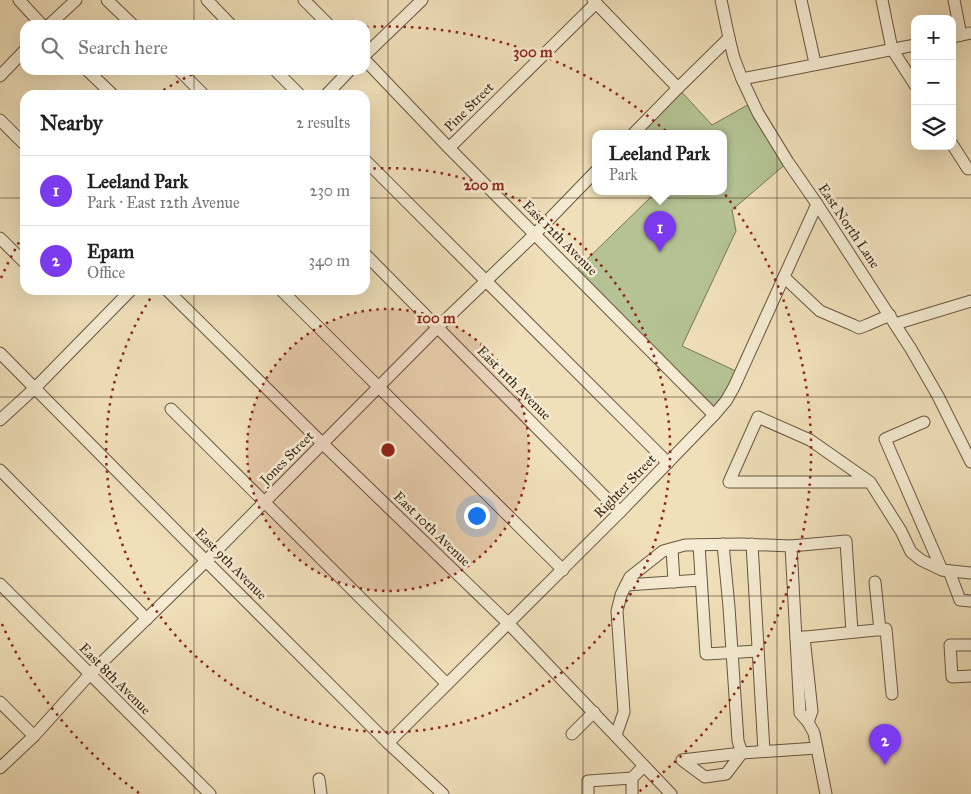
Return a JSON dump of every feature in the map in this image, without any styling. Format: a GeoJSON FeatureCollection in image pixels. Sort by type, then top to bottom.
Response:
{"type":"FeatureCollection","features":[{"type":"Feature","properties":{"kind":"street"},"geometry":{"type":"LineString","coordinates":[[19,0],[37,20]]}},
{"type":"Feature","properties":{"kind":"street"},"geometry":{"type":"LineString","coordinates":[[54,20],[76,0]]}},
{"type":"Feature","properties":{"kind":"street"},"geometry":{"type":"LineString","coordinates":[[108,0],[128,20]]}},
{"type":"Feature","properties":{"kind":"street"},"geometry":{"type":"LineString","coordinates":[[207,0],[226,20]]}},
{"type":"Feature","properties":{"kind":"street"},"geometry":{"type":"LineString","coordinates":[[304,0],[324,20]]}},
{"type":"Feature","properties":{"kind":"street"},"geometry":{"type":"LineString","coordinates":[[370,50],[422,0]]}},
{"type":"Feature","properties":{"kind":"street","name":"East North Lane"},"geometry":{"type":"LineString","coordinates":[[721,0],[734,58],[758,113],[892,320],[938,396],[971,462]]}},
{"type":"Feature","properties":{"kind":"street"},"geometry":{"type":"LineString","coordinates":[[801,0],[815,63]]}},
{"type":"Feature","properties":{"kind":"street"},"geometry":{"type":"LineString","coordinates":[[882,0],[892,49],[911,79]]}},
{"type":"Feature","properties":{"kind":"street"},"geometry":{"type":"LineString","coordinates":[[954,0],[962,35]]}},
{"type":"Feature","properties":{"kind":"street"},"geometry":{"type":"LineString","coordinates":[[594,2],[678,88]]}},
{"type":"Feature","properties":{"kind":"street","name":"Pine Street"},"geometry":{"type":"LineString","coordinates":[[449,148],[594,2]]}},
{"type":"Feature","properties":{"kind":"street"},"geometry":{"type":"LineString","coordinates":[[637,130],[729,38]]}},
{"type":"Feature","properties":{"kind":"street"},"geometry":{"type":"LineString","coordinates":[[742,78],[911,45]]}},
{"type":"Feature","properties":{"kind":"street"},"geometry":{"type":"LineString","coordinates":[[0,76],[20,55]]}},
{"type":"Feature","properties":{"kind":"street","name":"East 12th Avenue"},"geometry":{"type":"LineString","coordinates":[[370,65],[449,148],[714,415]]}},
{"type":"Feature","properties":{"kind":"street"},"geometry":{"type":"LineString","coordinates":[[92,75],[108,90]]}},
{"type":"Feature","properties":{"kind":"street"},"geometry":{"type":"LineString","coordinates":[[184,75],[199,90]]}},
{"type":"Feature","properties":{"kind":"street"},"geometry":{"type":"LineString","coordinates":[[281,75],[295,90]]}},
{"type":"Feature","properties":{"kind":"street"},"geometry":{"type":"LineString","coordinates":[[331,90],[345,75]]}},
{"type":"Feature","properties":{"kind":"street"},"geometry":{"type":"LineString","coordinates":[[0,120],[20,140]]}},
{"type":"Feature","properties":{"kind":"street"},"geometry":{"type":"LineString","coordinates":[[956,150],[968,169]]}},
{"type":"Feature","properties":{"kind":"street"},"geometry":{"type":"LineString","coordinates":[[370,165],[668,463]]}},
{"type":"Feature","properties":{"kind":"street","name":"Jones Street"},"geometry":{"type":"LineString","coordinates":[[0,768],[34,736],[90,674],[206,561],[592,175]]}},
{"type":"Feature","properties":{"kind":"street","name":"Righter Street"},"geometry":{"type":"LineString","coordinates":[[388,742],[563,570],[726,401],[817,204]]}},
{"type":"Feature","properties":{"kind":"street"},"geometry":{"type":"LineString","coordinates":[[0,238],[20,259]]}},
{"type":"Feature","properties":{"kind":"street","name":"East 11th Avenue"},"geometry":{"type":"LineString","coordinates":[[370,259],[620,512]]}},
{"type":"Feature","properties":{"kind":"street"},"geometry":{"type":"LineString","coordinates":[[784,277],[820,311],[859,328],[971,301]]}},
{"type":"Feature","properties":{"kind":"street"},"geometry":{"type":"LineString","coordinates":[[0,420],[35,388],[126,295]]}},
{"type":"Feature","properties":{"kind":"street","name":"East 10th Avenue"},"geometry":{"type":"LineString","coordinates":[[173,295],[322,443],[508,623],[671,794]]}},
{"type":"Feature","properties":{"kind":"street"},"geometry":{"type":"LineString","coordinates":[[286,295],[380,386],[563,570]]}},
{"type":"Feature","properties":{"kind":"street","name":"East 9th Avenue"},"geometry":{"type":"LineString","coordinates":[[0,353],[206,561],[443,794]]}},
{"type":"Feature","properties":{"kind":"street"},"geometry":{"type":"LineString","coordinates":[[172,409],[447,684]]}},
{"type":"Feature","properties":{"kind":"street"},"geometry":{"type":"LineString","coordinates":[[870,482],[728,482],[758,417],[810,440],[870,482],[901,531],[911,552],[922,560],[946,570],[971,574]]}},
{"type":"Feature","properties":{"kind":"street"},"geometry":{"type":"LineString","coordinates":[[924,422],[885,439],[960,600],[971,601]]}},
{"type":"Feature","properties":{"kind":"street"},"geometry":{"type":"LineString","coordinates":[[0,470],[147,618]]}},
{"type":"Feature","properties":{"kind":"street"},"geometry":{"type":"LineString","coordinates":[[616,735],[624,712],[617,611],[621,595],[630,577],[663,551],[685,545],[752,544],[791,546],[846,541],[852,632]]}},
{"type":"Feature","properties":{"kind":"street"},"geometry":{"type":"LineString","coordinates":[[723,544],[738,741],[742,753],[816,748]]}},
{"type":"Feature","properties":{"kind":"street"},"geometry":{"type":"LineString","coordinates":[[752,544],[764,751]]}},
{"type":"Feature","properties":{"kind":"street"},"geometry":{"type":"LineString","coordinates":[[699,545],[706,654],[758,651]]}},
{"type":"Feature","properties":{"kind":"street"},"geometry":{"type":"LineString","coordinates":[[791,546],[800,637],[812,711],[808,722],[814,733],[826,794]]}},
{"type":"Feature","properties":{"kind":"street"},"geometry":{"type":"LineString","coordinates":[[672,549],[674,582]]}},
{"type":"Feature","properties":{"kind":"street"},"geometry":{"type":"LineString","coordinates":[[626,585],[701,580]]}},
{"type":"Feature","properties":{"kind":"street"},"geometry":{"type":"LineString","coordinates":[[875,582],[880,630]]}},
{"type":"Feature","properties":{"kind":"street","name":"East 8th Avenue"},"geometry":{"type":"LineString","coordinates":[[0,584],[210,794]]}},
{"type":"Feature","properties":{"kind":"street"},"geometry":{"type":"LineString","coordinates":[[800,637],[886,629],[892,694]]}},
{"type":"Feature","properties":{"kind":"street"},"geometry":{"type":"LineString","coordinates":[[971,645],[950,645],[952,678],[971,676]]}},
{"type":"Feature","properties":{"kind":"street"},"geometry":{"type":"LineString","coordinates":[[0,702],[34,736]]}},
{"type":"Feature","properties":{"kind":"street"},"geometry":{"type":"LineString","coordinates":[[572,734],[594,712]]}},
{"type":"Feature","properties":{"kind":"street"},"geometry":{"type":"LineString","coordinates":[[588,794],[588,781],[632,778],[644,766]]}},
{"type":"Feature","properties":{"kind":"street"},"geometry":{"type":"LineString","coordinates":[[632,778],[632,794]]}},
{"type":"Feature","properties":{"kind":"street"},"geometry":{"type":"LineString","coordinates":[[319,779],[321,794]]}},
{"type":"Feature","properties":{"kind":"green space"},"geometry":{"type":"Polygon","coordinates":[[[678,88],[712,125],[753,102],[788,162],[732,210],[736,231],[682,346],[740,373],[714,415],[573,273],[653,195],[727,195],[727,130],[637,130],[678,88]]]}},
{"type":"Feature","properties":{"kind":"place","name":"Leeland Park"},"geometry":{"type":"Point","coordinates":[660,252]}},
{"type":"Feature","properties":{"kind":"place","name":"Epam"},"geometry":{"type":"Point","coordinates":[885,765]}}]}
